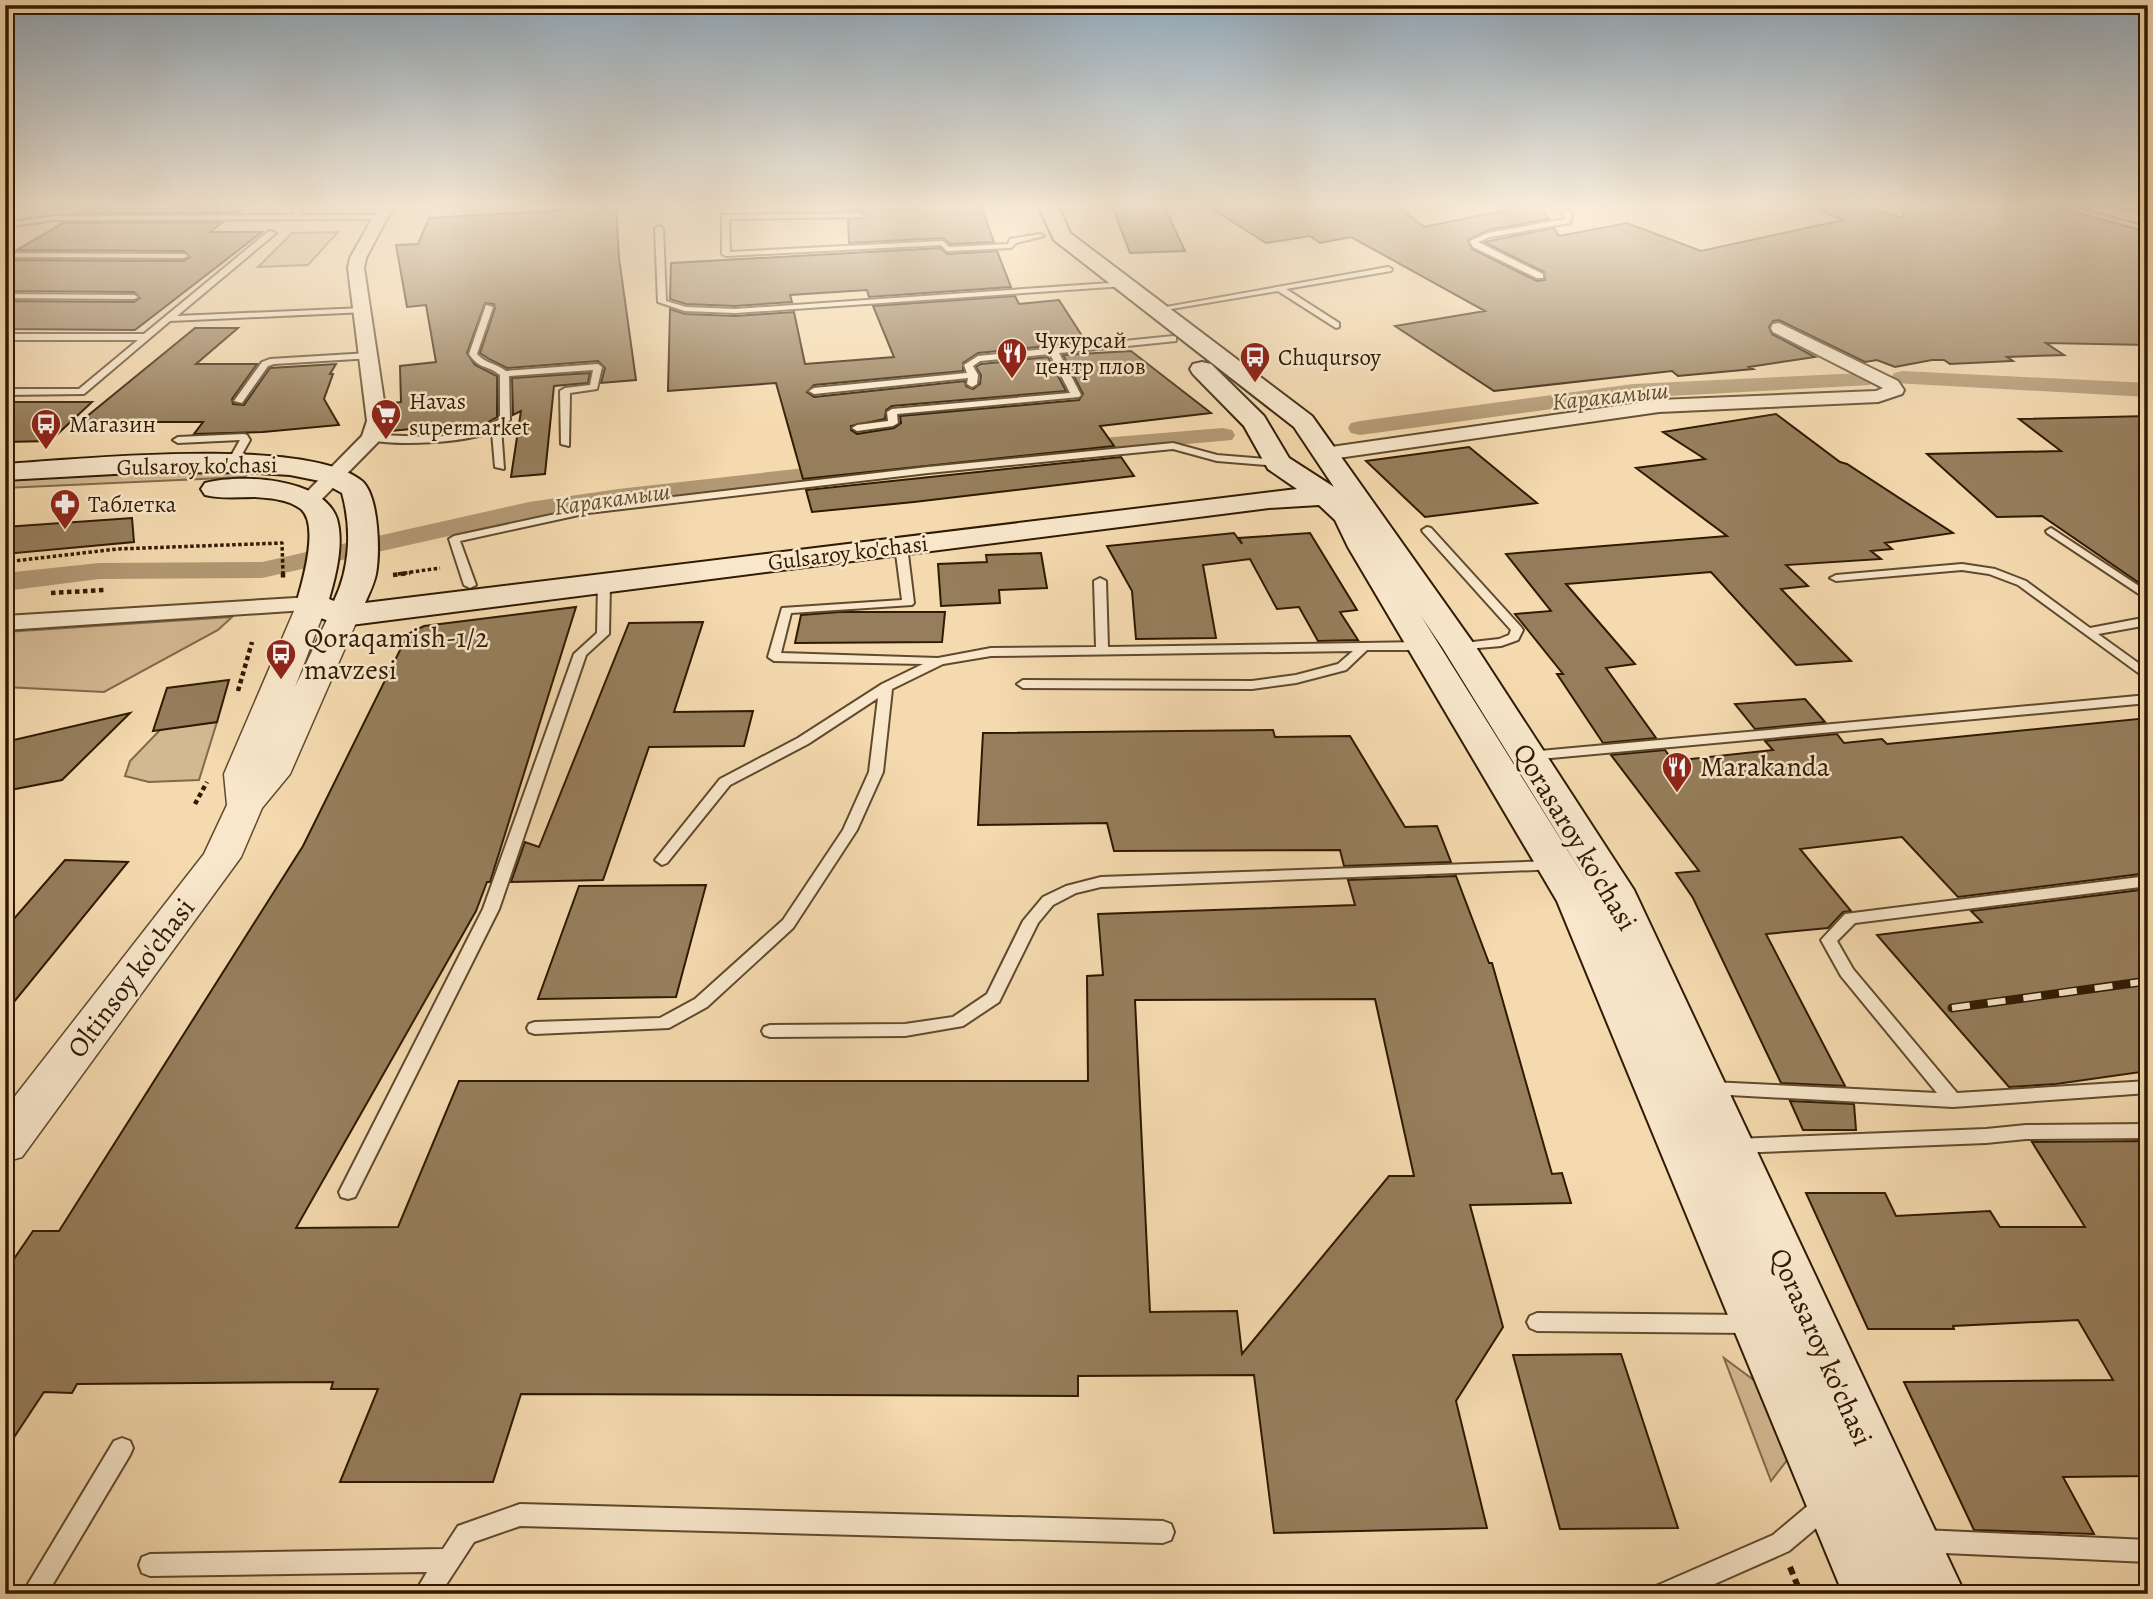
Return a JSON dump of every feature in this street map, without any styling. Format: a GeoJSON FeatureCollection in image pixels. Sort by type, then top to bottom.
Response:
{"type":"FeatureCollection","features":[{"type":"Feature","properties":{"kind":"main road","name":"Qorasaroy ko'chasi"},"geometry":{"type":"LineString","coordinates":[[1104,278],[1159,309],[1303,422],[1322,450],[1334,490],[1441,646],[1528,756],[1613,890],[1933,1594]]}},
{"type":"Feature","properties":{"kind":"main road","name":"Qorasaroy ko'chasi"},"geometry":{"type":"LineString","coordinates":[[1107,278],[1173,339],[1255,422],[1274,455],[1334,490]]}},
{"type":"Feature","properties":{"kind":"main road"},"geometry":{"type":"LineString","coordinates":[[1242,492],[1274,455]]}},
{"type":"Feature","properties":{"kind":"main road","name":"Gulsaroy ko'chasi"},"geometry":{"type":"LineString","coordinates":[[5,472],[232,463],[294,466],[334,476],[357,493],[361,504],[361,523],[328,593]]}},
{"type":"Feature","properties":{"kind":"main road","name":"Gulsaroy ko'chasi"},"geometry":{"type":"LineString","coordinates":[[193,489],[263,489],[288,494],[308,502],[320,513],[328,593]]}},
{"type":"Feature","properties":{"kind":"main road","name":"Gulsaroy ko'chasi"},"geometry":{"type":"LineString","coordinates":[[328,593],[460,576],[1242,492],[1334,490]]}},
{"type":"Feature","properties":{"kind":"main road","name":"Gulsaroy ko'chasi"},"geometry":{"type":"LineString","coordinates":[[328,593],[604,584],[1334,490]]}},
{"type":"Feature","properties":{"kind":"main road"},"geometry":{"type":"LineString","coordinates":[[5,498],[59,496]]}},
{"type":"Feature","properties":{"kind":"main road","name":"Qorasaroy ko'chasi"},"geometry":{"type":"LineString","coordinates":[[1441,646],[1578,901],[1875,1594]]}},
{"type":"Feature","properties":{"kind":"street"},"geometry":{"type":"LineString","coordinates":[[308,502],[371,438],[377,421],[363,310],[356,278]]}},
{"type":"Feature","properties":{"kind":"street"},"geometry":{"type":"LineString","coordinates":[[1322,450],[1659,406],[1878,396],[1895,390],[1892,385],[1779,327]]}},
{"type":"Feature","properties":{"kind":"street"},"geometry":{"type":"LineString","coordinates":[[5,623],[328,593]]}},
{"type":"Feature","properties":{"kind":"street","name":"Oltinsoy ko'chasi"},"geometry":{"type":"LineString","coordinates":[[5,1144],[222,857],[245,804],[272,774],[328,593]]}},
{"type":"Feature","properties":{"kind":"lane"},"geometry":{"type":"LineString","coordinates":[[5,392],[81,392],[218,278]]}},
{"type":"Feature","properties":{"kind":"lane"},"geometry":{"type":"LineString","coordinates":[[661,278],[662,302],[685,309],[736,312],[1115,285]]}},
{"type":"Feature","properties":{"kind":"lane"},"geometry":{"type":"LineString","coordinates":[[1159,309],[1339,278]]}},
{"type":"Feature","properties":{"kind":"lane"},"geometry":{"type":"LineString","coordinates":[[1279,288],[1336,325]]}},
{"type":"Feature","properties":{"kind":"lane"},"geometry":{"type":"LineString","coordinates":[[5,296],[134,297]]}},
{"type":"Feature","properties":{"kind":"lane"},"geometry":{"type":"LineString","coordinates":[[489,307],[474,354],[481,364],[495,367],[504,374],[598,366],[594,387],[565,391],[566,444]]}},
{"type":"Feature","properties":{"kind":"lane"},"geometry":{"type":"LineString","coordinates":[[168,319],[363,310]]}},
{"type":"Feature","properties":{"kind":"lane"},"geometry":{"type":"LineString","coordinates":[[5,337],[146,337]]}},
{"type":"Feature","properties":{"kind":"lane"},"geometry":{"type":"LineString","coordinates":[[814,391],[973,380],[968,365],[978,359],[1173,339]]}},
{"type":"Feature","properties":{"kind":"lane"},"geometry":{"type":"LineString","coordinates":[[857,428],[893,423],[892,412],[1076,395],[1053,351]]}},
{"type":"Feature","properties":{"kind":"lane"},"geometry":{"type":"LineString","coordinates":[[239,401],[265,364],[273,361],[369,356]]}},
{"type":"Feature","properties":{"kind":"lane"},"geometry":{"type":"LineString","coordinates":[[371,438],[475,435],[497,428],[505,420],[504,374]]}},
{"type":"Feature","properties":{"kind":"lane"},"geometry":{"type":"LineString","coordinates":[[497,428],[500,467]]}},
{"type":"Feature","properties":{"kind":"lane"},"geometry":{"type":"LineString","coordinates":[[178,440],[244,437],[245,440],[232,463]]}},
{"type":"Feature","properties":{"kind":"lane"},"geometry":{"type":"LineString","coordinates":[[460,576],[454,538],[588,510],[928,470],[1173,446],[1217,458],[1274,455]]}},
{"type":"Feature","properties":{"kind":"lane"},"geometry":{"type":"LineString","coordinates":[[901,546],[908,603],[786,610],[774,657],[940,661],[990,652],[1441,646],[1501,642],[1514,636],[1517,630],[1427,530]]}},
{"type":"Feature","properties":{"kind":"lane"},"geometry":{"type":"LineString","coordinates":[[2051,531],[2148,597]]}},
{"type":"Feature","properties":{"kind":"lane"},"geometry":{"type":"LineString","coordinates":[[1836,578],[1962,567],[1991,571],[2022,583],[2148,676]]}},
{"type":"Feature","properties":{"kind":"lane"},"geometry":{"type":"LineString","coordinates":[[1100,581],[1102,651]]}},
{"type":"Feature","properties":{"kind":"lane"},"geometry":{"type":"LineString","coordinates":[[348,1192],[491,909],[579,654],[603,634],[604,584]]}},
{"type":"Feature","properties":{"kind":"lane"},"geometry":{"type":"LineString","coordinates":[[2087,632],[2148,621]]}},
{"type":"Feature","properties":{"kind":"lane"},"geometry":{"type":"LineString","coordinates":[[1023,684],[1252,685],[1296,679],[1342,667],[1365,646]]}},
{"type":"Feature","properties":{"kind":"lane"},"geometry":{"type":"LineString","coordinates":[[663,860],[724,782],[803,741],[886,687],[940,661]]}},
{"type":"Feature","properties":{"kind":"lane"},"geometry":{"type":"LineString","coordinates":[[535,1028],[663,1024],[701,1003],[788,924],[850,830],[876,772],[886,687]]}},
{"type":"Feature","properties":{"kind":"lane"},"geometry":{"type":"LineString","coordinates":[[1528,756],[2148,699]]}},
{"type":"Feature","properties":{"kind":"lane"},"geometry":{"type":"LineString","coordinates":[[770,1031],[905,1030],[957,1022],[993,998],[1031,921],[1048,901],[1071,889],[1101,882],[1557,866]]}},
{"type":"Feature","properties":{"kind":"lane"},"geometry":{"type":"LineString","coordinates":[[1953,1100],[1847,972],[1829,940],[1850,918],[2148,881]]}},
{"type":"Feature","properties":{"kind":"lane"},"geometry":{"type":"LineString","coordinates":[[1703,1087],[1953,1100],[2148,1087]]}},
{"type":"Feature","properties":{"kind":"lane"},"geometry":{"type":"LineString","coordinates":[[1730,1146],[1986,1136],[2026,1132],[2148,1131]]}},
{"type":"Feature","properties":{"kind":"lane"},"geometry":{"type":"LineString","coordinates":[[1537,1322],[1759,1324]]}},
{"type":"Feature","properties":{"kind":"lane"},"geometry":{"type":"LineString","coordinates":[[34,1594],[122,1448]]}},
{"type":"Feature","properties":{"kind":"lane"},"geometry":{"type":"LineString","coordinates":[[1664,1594],[1781,1544],[1834,1498]]}},
{"type":"Feature","properties":{"kind":"lane"},"geometry":{"type":"LineString","coordinates":[[426,1594],[467,1534],[520,1515],[1163,1532]]}},
{"type":"Feature","properties":{"kind":"lane"},"geometry":{"type":"LineString","coordinates":[[1909,1541],[2148,1551]]}},
{"type":"Feature","properties":{"kind":"lane"},"geometry":{"type":"LineString","coordinates":[[150,1565],[449,1560]]}},
{"type":"Feature","properties":{"kind":"path"},"geometry":{"type":"LineString","coordinates":[[5,562],[117,548],[282,543],[328,593]]}},
{"type":"Feature","properties":{"kind":"path"},"geometry":{"type":"LineString","coordinates":[[393,575],[460,576]]}},
{"type":"Feature","properties":{"kind":"shaded area"},"geometry":{"type":"Polygon","coordinates":[[[251,469],[245,477],[5,488],[5,479],[251,469]]]}},
{"type":"Feature","properties":{"kind":"shaded area"},"geometry":{"type":"Polygon","coordinates":[[[232,617],[218,630],[104,692],[5,687],[5,632],[232,617]]]}},
{"type":"Feature","properties":{"kind":"shaded area"},"geometry":{"type":"Polygon","coordinates":[[[217,722],[199,780],[149,782],[125,776],[130,761],[161,729],[217,722]]]}},
{"type":"Feature","properties":{"kind":"shaded area"},"geometry":{"type":"Polygon","coordinates":[[[1724,1358],[1763,1387],[1791,1455],[1771,1481],[1724,1358]]]}},
{"type":"Feature","properties":{"kind":"building"},"geometry":{"type":"Polygon","coordinates":[[[5,278],[203,278],[135,330],[5,329],[5,301],[134,302],[140,298],[134,292],[5,291],[5,278]]]}},
{"type":"Feature","properties":{"kind":"building"},"geometry":{"type":"Polygon","coordinates":[[[402,278],[622,278],[636,380],[601,383],[605,368],[598,361],[507,368],[489,359],[480,353],[495,308],[494,304],[485,303],[467,353],[475,365],[497,376],[497,417],[485,424],[457,432],[452,432],[453,425],[391,431],[394,403],[401,402],[400,366],[436,362],[426,305],[407,307],[402,278]]]}},
{"type":"Feature","properties":{"kind":"building"},"geometry":{"type":"Polygon","coordinates":[[[671,278],[1007,278],[1011,287],[869,297],[867,290],[790,295],[792,302],[735,306],[686,304],[670,299],[671,278]]]}},
{"type":"Feature","properties":{"kind":"building"},"geometry":{"type":"Polygon","coordinates":[[[1425,278],[1530,278],[1537,281],[1545,280],[1545,278],[2148,278],[2148,345],[2046,343],[2064,355],[2007,357],[2013,361],[1950,364],[1944,360],[1932,360],[1895,367],[1877,360],[1865,362],[1779,320],[1773,321],[1769,327],[1772,334],[1815,357],[1749,367],[1753,369],[1678,376],[1672,371],[1494,391],[1395,326],[1485,311],[1425,278]]]}},
{"type":"Feature","properties":{"kind":"building"},"geometry":{"type":"Polygon","coordinates":[[[1015,296],[1019,304],[1059,300],[1086,342],[978,353],[963,363],[963,371],[814,385],[807,392],[814,397],[965,381],[966,386],[973,389],[980,384],[981,375],[976,367],[981,364],[1048,357],[1066,391],[892,406],[886,410],[885,419],[851,426],[851,430],[857,434],[894,428],[901,423],[900,416],[1079,400],[1083,394],[1063,355],[1131,351],[1211,413],[1100,426],[1114,446],[803,479],[776,383],[668,391],[670,309],[685,314],[735,316],[794,312],[805,364],[894,357],[873,306],[1015,296]]]}},
{"type":"Feature","properties":{"kind":"building"},"geometry":{"type":"Polygon","coordinates":[[[195,328],[238,328],[196,364],[257,364],[232,399],[233,404],[244,405],[270,368],[336,364],[330,374],[333,374],[324,399],[339,425],[263,432],[194,434],[203,422],[80,422],[195,328]]]}},
{"type":"Feature","properties":{"kind":"building"},"geometry":{"type":"Polygon","coordinates":[[[590,373],[588,383],[554,386],[545,474],[511,477],[521,411],[513,415],[512,378],[590,373]]]}},
{"type":"Feature","properties":{"kind":"building"},"geometry":{"type":"Polygon","coordinates":[[[5,402],[92,402],[50,441],[5,442],[5,402]]]}},
{"type":"Feature","properties":{"kind":"building"},"geometry":{"type":"Polygon","coordinates":[[[1776,414],[1840,462],[1953,533],[1885,543],[1892,549],[1871,551],[1881,559],[1786,565],[1808,586],[1781,589],[1851,661],[1796,665],[1711,572],[1566,584],[1635,664],[1606,668],[1656,738],[1603,743],[1557,674],[1563,674],[1515,614],[1551,611],[1506,554],[1727,536],[1636,468],[1705,459],[1663,432],[1776,414]]]}},
{"type":"Feature","properties":{"kind":"building"},"geometry":{"type":"Polygon","coordinates":[[[2148,416],[2148,589],[2042,516],[1997,517],[1927,454],[2061,451],[2019,419],[2148,416]]]}},
{"type":"Feature","properties":{"kind":"building"},"geometry":{"type":"Polygon","coordinates":[[[1469,447],[1537,503],[1425,517],[1366,461],[1469,447]]]}},
{"type":"Feature","properties":{"kind":"building"},"geometry":{"type":"Polygon","coordinates":[[[1121,457],[1134,476],[914,502],[812,512],[806,490],[1121,457]]]}},
{"type":"Feature","properties":{"kind":"building"},"geometry":{"type":"Polygon","coordinates":[[[132,518],[134,542],[5,554],[5,527],[132,518]]]}},
{"type":"Feature","properties":{"kind":"building"},"geometry":{"type":"Polygon","coordinates":[[[1234,533],[1242,544],[1239,538],[1310,533],[1357,610],[1340,612],[1358,640],[1318,641],[1299,607],[1277,609],[1250,559],[1203,565],[1216,638],[1136,639],[1132,591],[1107,546],[1234,533]]]}},
{"type":"Feature","properties":{"kind":"building"},"geometry":{"type":"Polygon","coordinates":[[[1041,553],[1047,588],[999,590],[1000,603],[941,606],[938,564],[987,562],[986,555],[1041,553]]]}},
{"type":"Feature","properties":{"kind":"building"},"geometry":{"type":"Polygon","coordinates":[[[576,607],[490,882],[487,882],[476,911],[296,1228],[398,1227],[459,1081],[1088,1081],[1087,976],[1103,975],[1098,914],[1355,905],[1348,880],[1456,876],[1489,963],[1492,963],[1552,1174],[1562,1173],[1571,1203],[1470,1205],[1503,1327],[1456,1401],[1487,1528],[1274,1533],[1254,1375],[1078,1376],[1078,1396],[521,1394],[493,1482],[340,1482],[378,1389],[331,1389],[333,1382],[77,1384],[72,1393],[44,1392],[5,1451],[5,1272],[33,1231],[59,1231],[303,846],[408,634],[424,626],[576,607]],[[1375,999],[1135,1000],[1150,1312],[1237,1311],[1242,1354],[1389,1176],[1414,1176],[1375,999]]]}},
{"type":"Feature","properties":{"kind":"building"},"geometry":{"type":"Polygon","coordinates":[[[839,612],[945,612],[942,642],[795,643],[801,615],[839,612]]]}},
{"type":"Feature","properties":{"kind":"building"},"geometry":{"type":"Polygon","coordinates":[[[703,622],[674,712],[753,711],[744,746],[649,747],[603,880],[511,882],[525,842],[539,847],[629,623],[703,622]]]}},
{"type":"Feature","properties":{"kind":"building"},"geometry":{"type":"Polygon","coordinates":[[[229,680],[217,722],[153,731],[167,688],[229,680]]]}},
{"type":"Feature","properties":{"kind":"building"},"geometry":{"type":"Polygon","coordinates":[[[1805,699],[1825,722],[1755,729],[1735,704],[1805,699]]]}},
{"type":"Feature","properties":{"kind":"building"},"geometry":{"type":"Polygon","coordinates":[[[130,713],[62,780],[5,791],[5,742],[130,713]]]}},
{"type":"Feature","properties":{"kind":"building"},"geometry":{"type":"Polygon","coordinates":[[[2148,718],[2148,873],[1958,897],[1902,837],[1800,849],[1851,911],[1843,912],[1828,928],[1766,934],[1845,1086],[1781,1083],[1693,898],[1676,873],[1699,871],[1611,755],[1665,750],[1673,761],[1773,750],[1765,741],[1837,734],[1844,743],[1882,739],[1887,744],[2148,718]]]}},
{"type":"Feature","properties":{"kind":"building"},"geometry":{"type":"Polygon","coordinates":[[[1273,730],[1275,737],[1350,736],[1405,827],[1437,826],[1451,862],[1344,866],[1340,850],[1114,851],[1107,823],[978,825],[983,733],[1273,730]]]}},
{"type":"Feature","properties":{"kind":"building"},"geometry":{"type":"Polygon","coordinates":[[[65,860],[128,862],[5,1013],[5,929],[65,860]]]}},
{"type":"Feature","properties":{"kind":"building"},"geometry":{"type":"Polygon","coordinates":[[[706,885],[676,997],[538,999],[579,886],[706,885]]]}},
{"type":"Feature","properties":{"kind":"building"},"geometry":{"type":"Polygon","coordinates":[[[2148,889],[2148,1071],[2056,1084],[2009,1087],[1877,935],[1982,922],[1971,911],[2148,889]]]}},
{"type":"Feature","properties":{"kind":"building"},"geometry":{"type":"Polygon","coordinates":[[[1790,1101],[1854,1104],[1856,1130],[1803,1130],[1790,1101]]]}},
{"type":"Feature","properties":{"kind":"building"},"geometry":{"type":"Polygon","coordinates":[[[2148,1141],[2148,1476],[2063,1477],[2094,1534],[1974,1530],[1904,1382],[2113,1380],[2078,1320],[1953,1326],[1954,1329],[1868,1329],[1806,1193],[1885,1193],[1896,1216],[1990,1211],[2000,1227],[2085,1227],[2032,1142],[2148,1141]]]}},
{"type":"Feature","properties":{"kind":"building"},"geometry":{"type":"Polygon","coordinates":[[[1621,1354],[1678,1528],[1560,1529],[1513,1355],[1621,1354]]]}},
{"type":"Feature","properties":{"kind":"waterway","name":"Каракамыш"},"geometry":{"type":"LineString","coordinates":[[1902,378],[2148,390]]}},
{"type":"Feature","properties":{"kind":"waterway","name":"Каракамыш"},"geometry":{"type":"LineString","coordinates":[[1360,428],[1633,391],[1862,380]]}},
{"type":"Feature","properties":{"kind":"waterway","name":"Каракамыш"},"geometry":{"type":"LineString","coordinates":[[1065,448],[1223,435]]}},
{"type":"Feature","properties":{"kind":"waterway","name":"Каракамыш"},"geometry":{"type":"LineString","coordinates":[[5,582],[99,571],[262,570],[529,510],[618,497],[850,471]]}},
{"type":"Feature","properties":{"kind":"railway"},"geometry":{"type":"LineString","coordinates":[[1952,1008],[2148,981]]}},
{"type":"Feature","properties":{"kind":"place","name":"Чукурсай центр плов"},"geometry":{"type":"Point","coordinates":[1012,380]}},
{"type":"Feature","properties":{"kind":"place","name":"Chuqursoy"},"geometry":{"type":"Point","coordinates":[1255,384]}},
{"type":"Feature","properties":{"kind":"place","name":"Havas supermarket"},"geometry":{"type":"Point","coordinates":[386,441]}},
{"type":"Feature","properties":{"kind":"place","name":"Магазин"},"geometry":{"type":"Point","coordinates":[46,451]}},
{"type":"Feature","properties":{"kind":"place","name":"Таблетка"},"geometry":{"type":"Point","coordinates":[65,531]}},
{"type":"Feature","properties":{"kind":"place","name":"Qoraqamish-1/2 mavzesi"},"geometry":{"type":"Point","coordinates":[281,681]}},
{"type":"Feature","properties":{"kind":"place","name":"Marakanda"},"geometry":{"type":"Point","coordinates":[1677,794]}}]}
